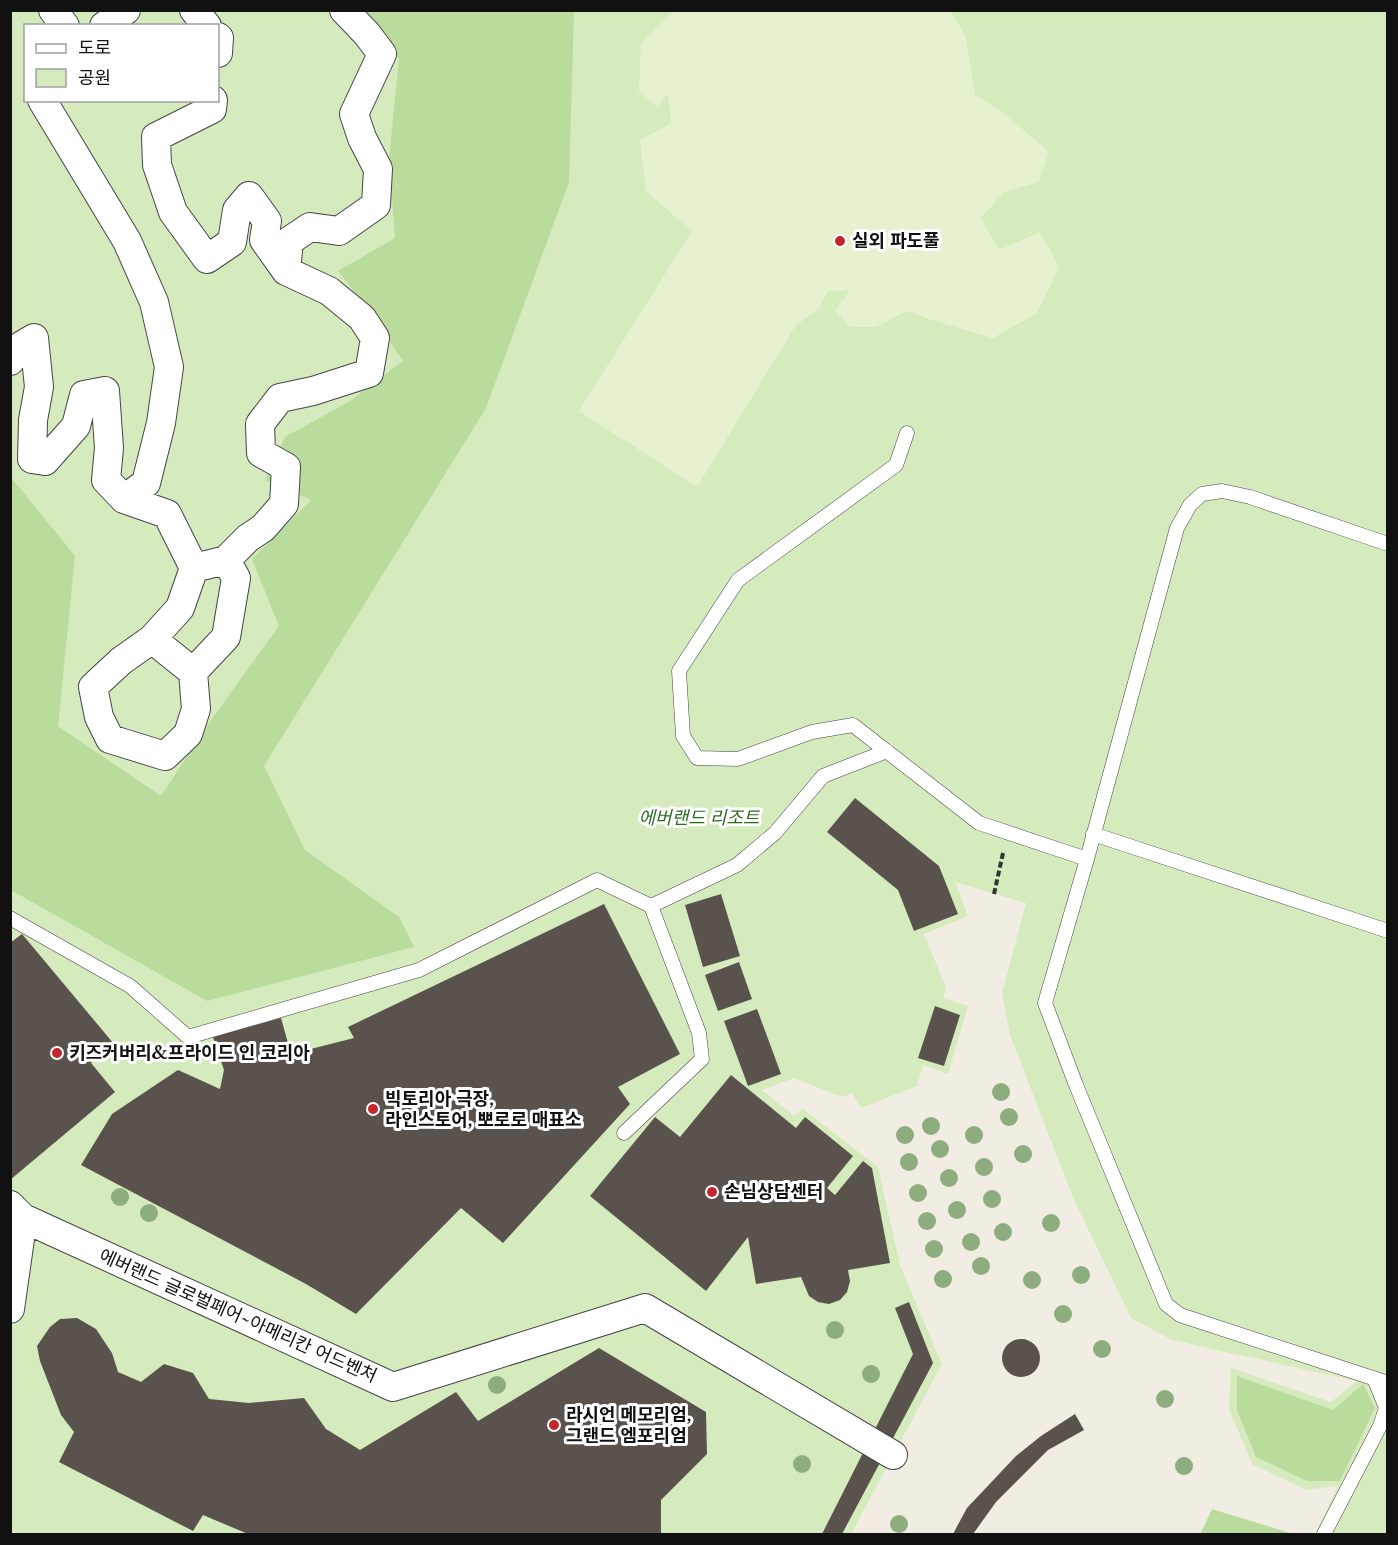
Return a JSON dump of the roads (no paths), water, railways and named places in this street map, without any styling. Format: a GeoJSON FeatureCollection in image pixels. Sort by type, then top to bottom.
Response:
{"type":"FeatureCollection","features":[{"type":"Feature","properties":{"kind":"street"},"geometry":{"type":"LineString","coordinates":[[53,10],[64,24]]}},
{"type":"Feature","properties":{"kind":"street"},"geometry":{"type":"LineString","coordinates":[[107,24],[126,10]]}},
{"type":"Feature","properties":{"kind":"street"},"geometry":{"type":"LineString","coordinates":[[194,10],[205,24]]}},
{"type":"Feature","properties":{"kind":"street"},"geometry":{"type":"LineString","coordinates":[[286,271],[289,240],[310,227],[339,231],[376,205],[378,169],[362,138],[354,114],[382,54],[344,10]]}},
{"type":"Feature","properties":{"kind":"street"},"geometry":{"type":"LineString","coordinates":[[43,102],[127,241],[154,302],[169,368],[161,423],[146,483],[124,500]]}},
{"type":"Feature","properties":{"kind":"street"},"geometry":{"type":"LineString","coordinates":[[194,568],[226,560],[248,538],[263,528],[284,504],[286,467],[261,453],[260,424],[280,398],[313,391],[369,373],[375,338],[362,318],[329,291],[286,271],[264,240],[267,221],[249,196],[237,210],[232,242],[207,259],[173,212],[157,165],[156,137],[212,109],[213,102]]}},
{"type":"Feature","properties":{"kind":"street"},"geometry":{"type":"LineString","coordinates":[[10,361],[22,345],[34,338],[39,387],[33,420],[32,459],[45,461],[76,426],[84,395],[105,392],[109,448],[106,480],[124,500],[168,514],[194,568],[180,608],[152,639],[121,660],[93,687],[99,717],[110,739],[165,756],[188,734],[196,710],[193,672],[152,639]]}},
{"type":"Feature","properties":{"kind":"street"},"geometry":{"type":"LineString","coordinates":[[193,672],[226,637],[236,578],[226,560]]}},
{"type":"Feature","properties":{"kind":"street"},"geometry":{"type":"LineString","coordinates":[[10,1309],[15,1212]]}},
{"type":"Feature","properties":{"kind":"street","name":"에버랜드 글로벌페어~아메리칸 어드벤처"},"geometry":{"type":"LineString","coordinates":[[15,1212],[393,1387],[645,1308],[893,1455]]}},
{"type":"Feature","properties":{"kind":"lane"},"geometry":{"type":"LineString","coordinates":[[907,433],[896,465],[738,580],[679,671],[683,736],[697,758],[738,759],[812,732],[853,725],[979,823],[1087,859]]}},
{"type":"Feature","properties":{"kind":"lane"},"geometry":{"type":"LineString","coordinates":[[1388,544],[1250,497],[1222,491],[1202,494],[1190,505],[1177,528],[1045,1004],[1166,1304],[1180,1315],[1388,1383]]}},
{"type":"Feature","properties":{"kind":"lane"},"geometry":{"type":"LineString","coordinates":[[651,906],[737,865],[775,833],[823,776],[887,751]]}},
{"type":"Feature","properties":{"kind":"lane"},"geometry":{"type":"LineString","coordinates":[[1093,834],[1388,932]]}},
{"type":"Feature","properties":{"kind":"lane"},"geometry":{"type":"LineString","coordinates":[[10,918],[130,986],[188,1038],[419,970],[597,880],[651,906],[699,1033],[702,1059],[624,1133]]}},
{"type":"Feature","properties":{"kind":"lane"},"geometry":{"type":"LineString","coordinates":[[1324,1534],[1380,1426],[1386,1408],[1374,1378]]}},
{"type":"Feature","properties":{"kind":"place","name":"실외 파도풀"},"geometry":{"type":"Point","coordinates":[840,241]}},
{"type":"Feature","properties":{"kind":"place","name":"키즈커버리&프라이드 인 코리아"},"geometry":{"type":"Point","coordinates":[57,1053]}},
{"type":"Feature","properties":{"kind":"place","name":"빅토리아 극장, 라인스토어, 뽀로로 매표소"},"geometry":{"type":"Point","coordinates":[373,1109]}},
{"type":"Feature","properties":{"kind":"place","name":"손님상담센터"},"geometry":{"type":"Point","coordinates":[712,1192]}},
{"type":"Feature","properties":{"kind":"place","name":"라시언 메모리엄, 그랜드 엠포리엄"},"geometry":{"type":"Point","coordinates":[554,1425]}},
{"type":"Feature","properties":{"kind":"park label","name":"에버랜드 리조트"},"geometry":{"type":"Point","coordinates":[699,818]}}]}
